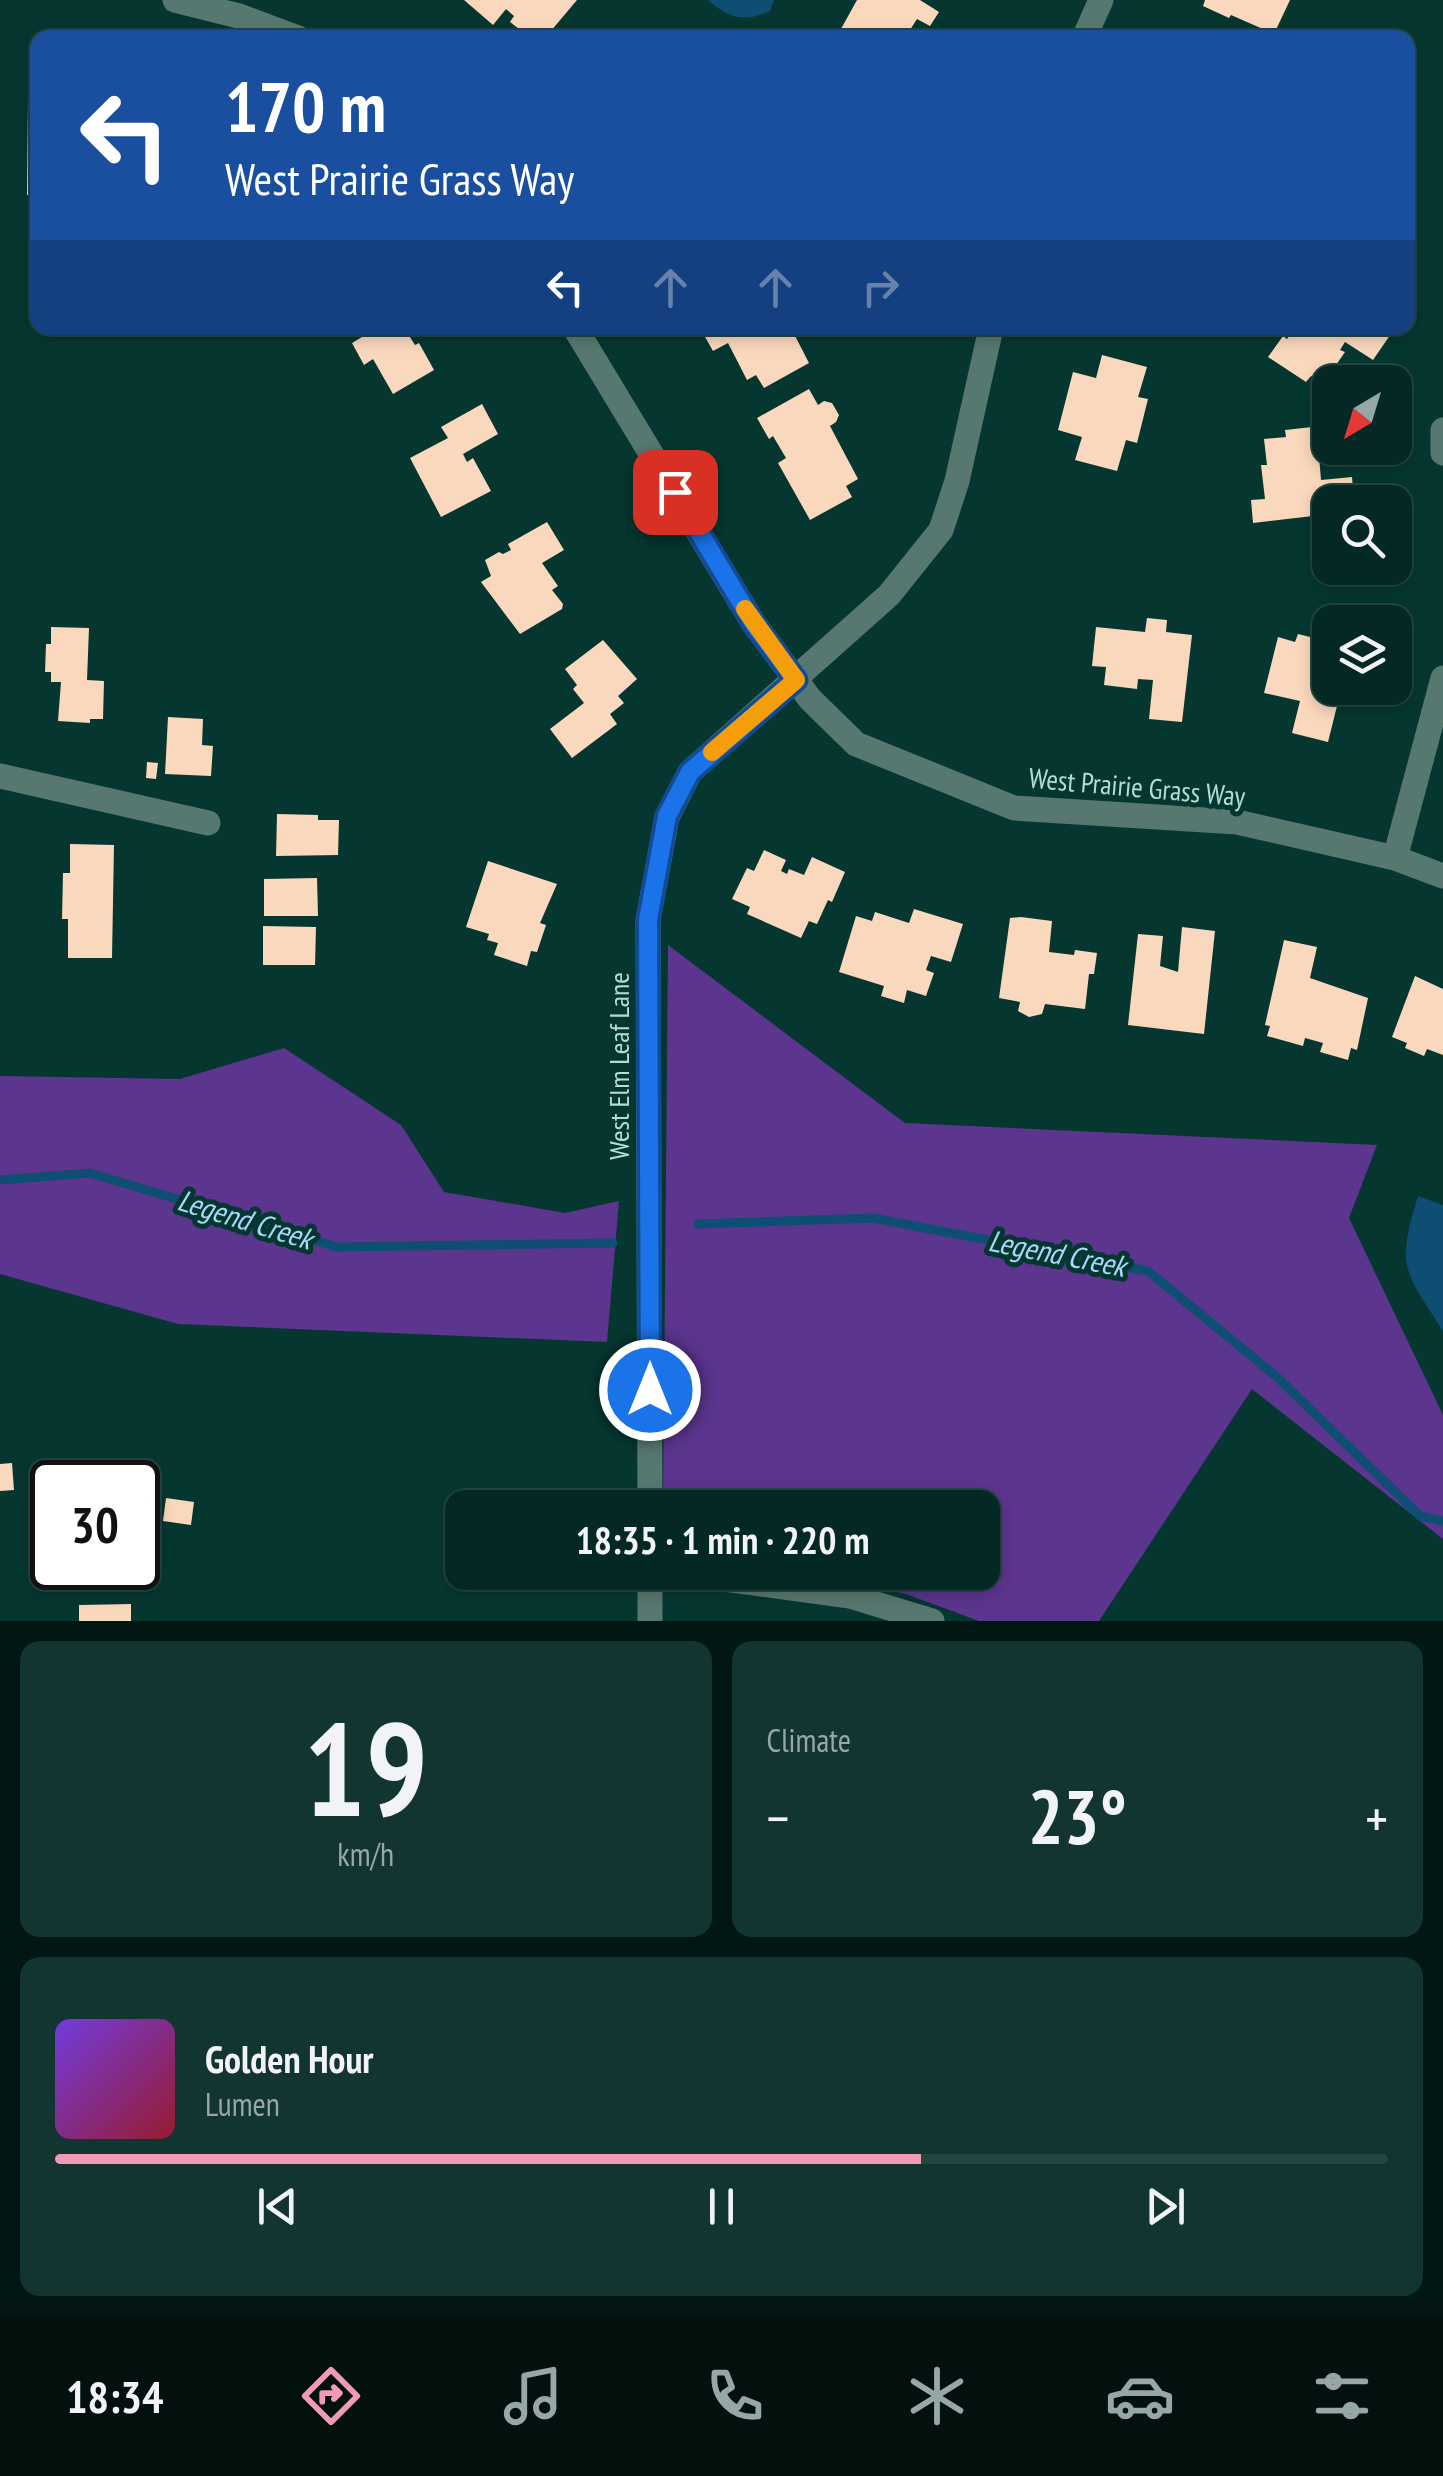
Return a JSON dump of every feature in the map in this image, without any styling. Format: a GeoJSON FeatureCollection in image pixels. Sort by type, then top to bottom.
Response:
{"type":"FeatureCollection","features":[{"type":"Feature","properties":{"kind":"street"},"geometry":{"type":"LineString","coordinates":[[175,0],[240,8],[283,30]]}},
{"type":"Feature","properties":{"kind":"street"},"geometry":{"type":"LineString","coordinates":[[1088,30],[1101,0]]}},
{"type":"Feature","properties":{"kind":"street","name":"West Prairie Grass Way"},"geometry":{"type":"LineString","coordinates":[[579,335],[754,624],[810,700],[856,744],[1014,808],[1237,822],[1395,858],[1443,876]]}},
{"type":"Feature","properties":{"kind":"street","name":"West Elm Leaf Lane"},"geometry":{"type":"LineString","coordinates":[[650,1490],[648,920],[667,816],[690,772],[889,594],[941,530],[957,482],[989,335]]}},
{"type":"Feature","properties":{"kind":"street"},"geometry":{"type":"LineString","coordinates":[[1443,430],[1443,453]]}},
{"type":"Feature","properties":{"kind":"street"},"geometry":{"type":"LineString","coordinates":[[1395,858],[1443,678]]}},
{"type":"Feature","properties":{"kind":"street"},"geometry":{"type":"LineString","coordinates":[[0,776],[208,823]]}},
{"type":"Feature","properties":{"kind":"street"},"geometry":{"type":"LineString","coordinates":[[650,1590],[650,1621]]}},
{"type":"Feature","properties":{"kind":"street"},"geometry":{"type":"LineString","coordinates":[[805,1590],[850,1596],[932,1621]]}},
{"type":"Feature","properties":{"kind":"shaded area"},"geometry":{"type":"Polygon","coordinates":[[[668,945],[905,1123],[1377,1145],[1349,1218],[1443,1415],[1443,1539],[1252,1389],[1099,1621],[979,1621],[887,1590],[1000,1590],[1000,1490],[663,1490],[668,945]]]}},
{"type":"Feature","properties":{"kind":"shaded area"},"geometry":{"type":"Polygon","coordinates":[[[284,1048],[401,1125],[444,1192],[565,1213],[619,1201],[607,1342],[178,1324],[0,1274],[0,1076],[180,1079],[284,1048]]]}},
{"type":"Feature","properties":{"kind":"water"},"geometry":{"type":"Polygon","coordinates":[[[708,0],[774,0],[770,11],[745,18],[730,15],[708,0]]]}},
{"type":"Feature","properties":{"kind":"water"},"geometry":{"type":"Polygon","coordinates":[[[1418,1196],[1443,1205],[1443,1331],[1408,1268],[1407,1239],[1418,1196]]]}},
{"type":"Feature","properties":{"kind":"building"},"geometry":{"type":"Polygon","coordinates":[[[464,0],[577,0],[552,30],[519,30],[510,22],[514,16],[506,9],[493,25],[464,0]]]}},
{"type":"Feature","properties":{"kind":"building"},"geometry":{"type":"Polygon","coordinates":[[[857,0],[920,0],[939,12],[930,26],[917,19],[910,30],[840,30],[857,0]]]}},
{"type":"Feature","properties":{"kind":"building"},"geometry":{"type":"Polygon","coordinates":[[[1205,0],[1290,0],[1276,30],[1265,30],[1203,6],[1205,0]]]}},
{"type":"Feature","properties":{"kind":"building"},"geometry":{"type":"Polygon","coordinates":[[[28,101],[30,101],[30,195],[28,101]]]}},
{"type":"Feature","properties":{"kind":"building"},"geometry":{"type":"Polygon","coordinates":[[[409,335],[415,345],[419,343],[434,370],[393,394],[373,359],[364,365],[352,343],[362,337],[409,335]]]}},
{"type":"Feature","properties":{"kind":"building"},"geometry":{"type":"Polygon","coordinates":[[[704,335],[795,335],[809,363],[764,388],[756,375],[747,380],[728,343],[713,351],[704,335]]]}},
{"type":"Feature","properties":{"kind":"building"},"geometry":{"type":"Polygon","coordinates":[[[1290,335],[1390,335],[1373,360],[1345,342],[1340,350],[1345,352],[1336,365],[1312,365],[1312,377],[1306,382],[1268,357],[1283,336],[1287,339],[1290,335]]]}},
{"type":"Feature","properties":{"kind":"building"},"geometry":{"type":"Polygon","coordinates":[[[1102,355],[1147,367],[1138,397],[1148,399],[1137,443],[1126,440],[1117,471],[1075,460],[1082,437],[1058,430],[1073,372],[1096,378],[1102,355]]]}},
{"type":"Feature","properties":{"kind":"building"},"geometry":{"type":"Polygon","coordinates":[[[809,389],[818,405],[824,401],[832,403],[839,415],[830,426],[858,479],[846,486],[852,497],[810,520],[778,463],[786,458],[757,418],[809,389]]]}},
{"type":"Feature","properties":{"kind":"building"},"geometry":{"type":"Polygon","coordinates":[[[482,404],[498,434],[463,454],[467,462],[473,458],[491,491],[441,517],[410,458],[448,438],[441,427],[482,404]]]}},
{"type":"Feature","properties":{"kind":"building"},"geometry":{"type":"Polygon","coordinates":[[[1312,427],[1312,465],[1320,465],[1321,480],[1352,477],[1353,485],[1312,485],[1312,516],[1253,523],[1251,500],[1265,499],[1261,465],[1267,465],[1264,439],[1286,437],[1285,430],[1312,427]]]}},
{"type":"Feature","properties":{"kind":"building"},"geometry":{"type":"Polygon","coordinates":[[[547,522],[564,550],[542,563],[558,586],[552,590],[563,604],[562,609],[520,634],[481,582],[491,576],[485,560],[511,550],[508,544],[547,522]]]}},
{"type":"Feature","properties":{"kind":"building"},"geometry":{"type":"Polygon","coordinates":[[[1147,618],[1167,620],[1166,632],[1192,635],[1182,722],[1149,719],[1153,680],[1138,679],[1137,689],[1104,685],[1106,667],[1092,666],[1096,627],[1145,632],[1147,618]]]}},
{"type":"Feature","properties":{"kind":"building"},"geometry":{"type":"Polygon","coordinates":[[[51,627],[89,628],[87,680],[104,681],[103,719],[90,719],[90,723],[58,721],[61,682],[51,682],[51,672],[45,672],[51,627]]]}},
{"type":"Feature","properties":{"kind":"building"},"geometry":{"type":"Polygon","coordinates":[[[1298,634],[1312,638],[1312,705],[1337,705],[1328,742],[1292,733],[1300,701],[1264,693],[1278,637],[1295,642],[1298,634]]]}},
{"type":"Feature","properties":{"kind":"building"},"geometry":{"type":"Polygon","coordinates":[[[603,640],[637,679],[618,696],[624,703],[610,714],[617,724],[572,758],[550,729],[584,703],[565,669],[603,640]]]}},
{"type":"Feature","properties":{"kind":"building"},"geometry":{"type":"Polygon","coordinates":[[[168,717],[203,719],[202,745],[213,746],[211,776],[165,774],[168,717]]]}},
{"type":"Feature","properties":{"kind":"building"},"geometry":{"type":"Polygon","coordinates":[[[147,762],[158,763],[156,779],[146,778],[147,762]]]}},
{"type":"Feature","properties":{"kind":"building"},"geometry":{"type":"Polygon","coordinates":[[[277,814],[339,820],[338,855],[276,856],[277,814]]]}},
{"type":"Feature","properties":{"kind":"building"},"geometry":{"type":"Polygon","coordinates":[[[70,844],[114,845],[112,958],[68,958],[68,919],[62,919],[63,873],[70,873],[70,844]]]}},
{"type":"Feature","properties":{"kind":"building"},"geometry":{"type":"Polygon","coordinates":[[[764,850],[786,860],[781,871],[787,874],[789,869],[804,875],[812,857],[845,872],[832,902],[828,900],[817,924],[809,921],[801,938],[747,914],[750,907],[732,899],[747,868],[754,871],[764,850]]]}},
{"type":"Feature","properties":{"kind":"building"},"geometry":{"type":"Polygon","coordinates":[[[488,861],[557,884],[540,923],[546,925],[537,952],[531,951],[527,966],[494,955],[498,943],[487,940],[489,934],[466,927],[488,861]]]}},
{"type":"Feature","properties":{"kind":"building"},"geometry":{"type":"Polygon","coordinates":[[[317,878],[318,916],[264,916],[264,879],[317,878]]]}},
{"type":"Feature","properties":{"kind":"building"},"geometry":{"type":"Polygon","coordinates":[[[914,909],[963,924],[951,962],[931,956],[926,970],[934,973],[926,996],[907,990],[904,1003],[881,996],[884,986],[839,972],[856,916],[872,921],[875,912],[909,923],[914,909]]]}},
{"type":"Feature","properties":{"kind":"building"},"geometry":{"type":"Polygon","coordinates":[[[1010,918],[1052,921],[1049,952],[1097,953],[1094,974],[1089,974],[1085,1009],[1045,1004],[1042,1014],[1029,1017],[1018,1011],[1020,1002],[999,998],[1010,918]]]}},
{"type":"Feature","properties":{"kind":"building"},"geometry":{"type":"Polygon","coordinates":[[[263,926],[316,927],[315,965],[263,965],[263,926]]]}},
{"type":"Feature","properties":{"kind":"building"},"geometry":{"type":"Polygon","coordinates":[[[1182,927],[1215,931],[1204,1034],[1128,1025],[1138,934],[1163,936],[1160,966],[1178,972],[1182,927]]]}},
{"type":"Feature","properties":{"kind":"building"},"geometry":{"type":"Polygon","coordinates":[[[1284,940],[1317,947],[1310,978],[1368,998],[1357,1050],[1351,1048],[1348,1060],[1320,1052],[1323,1043],[1305,1038],[1303,1046],[1267,1036],[1270,1026],[1265,1025],[1284,940]]]}},
{"type":"Feature","properties":{"kind":"building"},"geometry":{"type":"Polygon","coordinates":[[[1415,976],[1443,989],[1443,1055],[1427,1049],[1424,1056],[1392,1037],[1415,976]]]}},
{"type":"Feature","properties":{"kind":"building"},"geometry":{"type":"Polygon","coordinates":[[[12,1463],[14,1490],[0,1491],[0,1464],[12,1463]]]}},
{"type":"Feature","properties":{"kind":"building"},"geometry":{"type":"Polygon","coordinates":[[[166,1498],[194,1502],[191,1525],[163,1521],[166,1498]]]}},
{"type":"Feature","properties":{"kind":"building"},"geometry":{"type":"Polygon","coordinates":[[[131,1604],[131,1621],[79,1621],[79,1605],[131,1604]]]}},
{"type":"Feature","properties":{"kind":"waterway","name":"Legend Creek"},"geometry":{"type":"LineString","coordinates":[[0,1180],[90,1173],[337,1247],[613,1243]]}},
{"type":"Feature","properties":{"kind":"waterway","name":"Legend Creek"},"geometry":{"type":"LineString","coordinates":[[698,1224],[873,1218],[1148,1271],[1277,1377],[1420,1516],[1443,1521]]}},
{"type":"Feature","properties":{"kind":"slow traffic"},"geometry":{"type":"LineString","coordinates":[[712,752],[796,680],[745,609]]}},
{"type":"Feature","properties":{"kind":"route"},"geometry":{"type":"LineString","coordinates":[[650,1390],[648,920],[667,816],[690,772],[796,680],[754,624],[675,492]]}}]}
